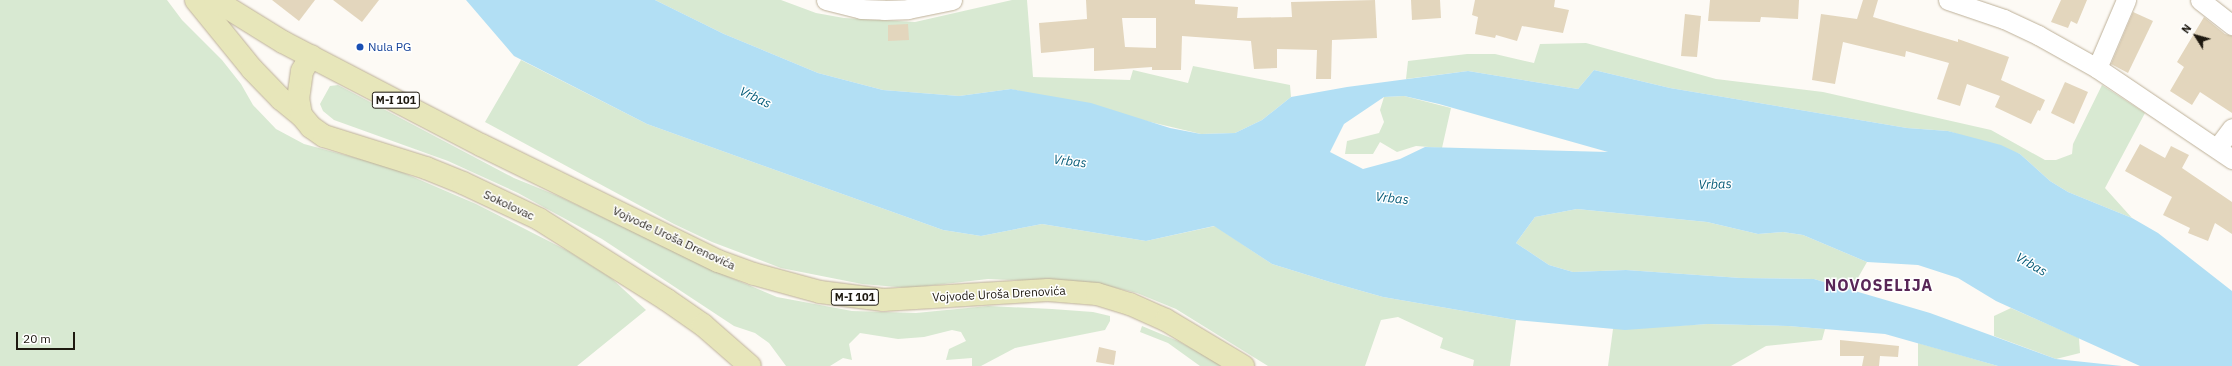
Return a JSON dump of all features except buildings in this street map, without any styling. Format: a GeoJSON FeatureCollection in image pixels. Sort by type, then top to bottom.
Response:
{"type":"FeatureCollection","features":[{"type":"Feature","properties":{"kind":"main road","name":"Sokolovac"},"geometry":{"type":"LineString","coordinates":[[196,0],[252,69],[281,99],[301,115],[311,127],[324,136],[426,168],[539,219],[667,300],[703,325],[750,366]]}},
{"type":"Feature","properties":{"kind":"main road","name":"M-I 101"},"geometry":{"type":"LineString","coordinates":[[216,0],[283,42],[311,56]]}},
{"type":"Feature","properties":{"kind":"main road"},"geometry":{"type":"LineString","coordinates":[[301,115],[298,98],[301,79],[311,56]]}},
{"type":"Feature","properties":{"kind":"main road","name":"Vojvode Uroša Drenovića"},"geometry":{"type":"LineString","coordinates":[[311,56],[481,145],[718,261],[773,280],[820,292],[883,300],[1048,290],[1084,292],[1111,298],[1152,313],[1189,332],[1243,366]]}},
{"type":"Feature","properties":{"kind":"street"},"geometry":{"type":"LineString","coordinates":[[826,0],[861,9],[884,10],[908,9],[952,0]]}},
{"type":"Feature","properties":{"kind":"street"},"geometry":{"type":"LineString","coordinates":[[1948,0],[2023,27],[2097,68],[2225,154],[2232,128]]}},
{"type":"Feature","properties":{"kind":"street"},"geometry":{"type":"LineString","coordinates":[[2097,68],[2126,0]]}},
{"type":"Feature","properties":{"kind":"street"},"geometry":{"type":"LineString","coordinates":[[2200,0],[2232,25]]}},
{"type":"Feature","properties":{"kind":"green space"},"geometry":{"type":"Polygon","coordinates":[[[0,0],[167,0],[182,20],[222,60],[241,84],[253,105],[276,129],[304,144],[390,167],[476,204],[568,251],[611,278],[646,310],[577,366],[0,366],[0,0]]]}},
{"type":"Feature","properties":{"kind":"green space"},"geometry":{"type":"Polygon","coordinates":[[[655,0],[781,0],[816,13],[844,18],[915,22],[1012,0],[1027,0],[1033,77],[1130,80],[1133,70],[1188,83],[1193,66],[1290,85],[1291,97],[1262,120],[1235,133],[1201,134],[1011,89],[959,96],[883,90],[818,73],[724,34],[655,0]]]}},
{"type":"Feature","properties":{"kind":"green space"},"geometry":{"type":"Polygon","coordinates":[[[1586,43],[1716,79],[1823,92],[1991,130],[2045,160],[2056,160],[2072,154],[2073,144],[2102,85],[2145,113],[2105,188],[2132,218],[2068,192],[2050,181],[2020,154],[1948,131],[1907,128],[1670,88],[1594,70],[1578,89],[1468,71],[1406,79],[1408,61],[1467,54],[1495,54],[1534,63],[1540,44],[1586,43]]]}},
{"type":"Feature","properties":{"kind":"green space"},"geometry":{"type":"Polygon","coordinates":[[[521,60],[647,124],[943,230],[981,236],[1042,224],[1146,241],[1215,226],[1272,264],[1383,297],[1516,320],[1510,366],[1473,366],[1474,360],[1440,348],[1443,338],[1398,317],[1381,320],[1365,366],[1268,366],[1176,309],[1137,293],[1099,284],[988,279],[909,288],[862,284],[781,268],[712,242],[674,224],[485,122],[521,60]]]}},
{"type":"Feature","properties":{"kind":"green space"},"geometry":{"type":"Polygon","coordinates":[[[338,85],[514,178],[558,196],[729,277],[777,297],[852,311],[916,313],[988,306],[1093,312],[1110,316],[1110,321],[1105,330],[1015,348],[981,366],[972,366],[972,358],[946,360],[949,349],[966,341],[961,332],[952,330],[924,337],[898,339],[860,333],[849,344],[852,360],[843,358],[830,366],[786,366],[769,343],[755,333],[734,326],[602,239],[518,193],[448,161],[334,120],[323,111],[320,104],[330,86],[338,85]]]}},
{"type":"Feature","properties":{"kind":"green space"},"geometry":{"type":"Polygon","coordinates":[[[1404,96],[1451,108],[1442,148],[1416,146],[1397,152],[1380,142],[1373,154],[1345,154],[1347,141],[1379,133],[1384,122],[1380,110],[1384,97],[1404,96]]]}},
{"type":"Feature","properties":{"kind":"green space"},"geometry":{"type":"Polygon","coordinates":[[[1577,209],[1707,222],[1758,234],[1783,232],[1803,235],[1867,262],[1851,290],[1814,279],[1741,278],[1626,270],[1573,272],[1549,265],[1516,243],[1535,217],[1577,209]]]}},
{"type":"Feature","properties":{"kind":"green space"},"geometry":{"type":"Polygon","coordinates":[[[2011,308],[2079,338],[2080,353],[2056,359],[1994,336],[1994,316],[2011,308]]]}},
{"type":"Feature","properties":{"kind":"green space"},"geometry":{"type":"Polygon","coordinates":[[[1708,324],[1788,326],[1825,329],[1822,340],[1766,346],[1731,366],[1608,366],[1613,329],[1708,324]]]}},
{"type":"Feature","properties":{"kind":"green space"},"geometry":{"type":"Polygon","coordinates":[[[1142,326],[1178,341],[1224,366],[1200,366],[1168,343],[1140,332],[1142,326]]]}},
{"type":"Feature","properties":{"kind":"green space"},"geometry":{"type":"Polygon","coordinates":[[[1918,343],[1967,357],[1998,366],[1918,366],[1918,343]]]}},
{"type":"Feature","properties":{"kind":"water","name":"Vrbas"},"geometry":{"type":"Polygon","coordinates":[[[466,0],[655,0],[724,34],[818,73],[883,90],[959,96],[1011,89],[1091,103],[1170,128],[1201,134],[1235,133],[1262,120],[1291,97],[1347,87],[1468,71],[1578,89],[1594,70],[1670,88],[1907,128],[1948,131],[2001,145],[2020,154],[2050,181],[2068,192],[2132,218],[2158,233],[2232,291],[2232,366],[2140,366],[1996,301],[1958,278],[1918,265],[1867,262],[1803,235],[1783,232],[1758,234],[1707,222],[1577,209],[1535,217],[1516,243],[1549,265],[1573,272],[1626,270],[1741,278],[1814,279],[1930,313],[2056,359],[2122,366],[1998,366],[1885,334],[1788,326],[1708,324],[1625,330],[1516,320],[1383,297],[1272,264],[1214,226],[1146,241],[1042,224],[981,236],[943,230],[647,124],[514,56],[466,0]],[[1404,96],[1384,97],[1344,124],[1330,152],[1363,169],[1400,159],[1425,147],[1608,152],[1439,104],[1404,96]]]}},
{"type":"Feature","properties":{"kind":"place","name":"Nula PG"},"geometry":{"type":"Point","coordinates":[360,47]}},
{"type":"Feature","properties":{"kind":"district","name":"NOVOSELIJA"},"geometry":{"type":"Point","coordinates":[1879,285]}}]}
